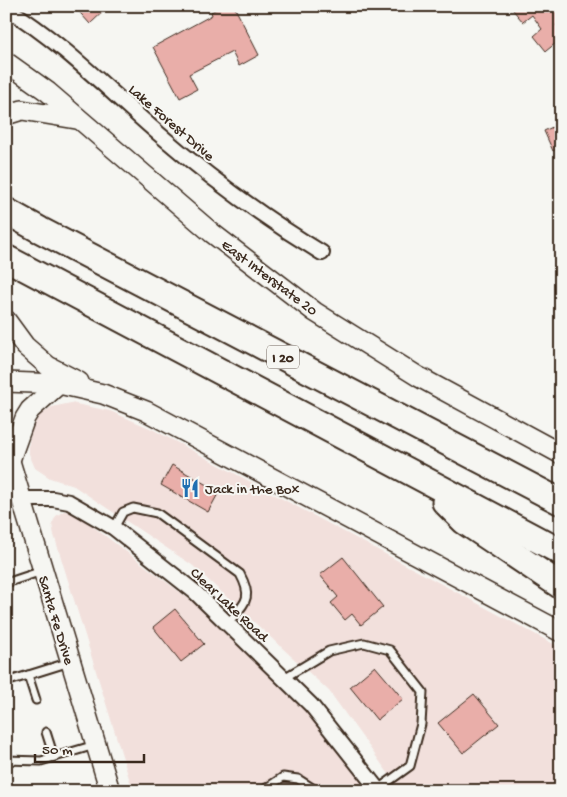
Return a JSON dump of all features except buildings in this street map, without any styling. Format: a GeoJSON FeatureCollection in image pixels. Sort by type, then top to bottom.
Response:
{"type":"FeatureCollection","features":[{"type":"Feature","properties":{"kind":"highway","name":"I 20"},"geometry":{"type":"LineString","coordinates":[[6,211],[561,502]]}},
{"type":"Feature","properties":{"kind":"highway"},"geometry":{"type":"LineString","coordinates":[[6,258],[561,552]]}},
{"type":"Feature","properties":{"kind":"highway"},"geometry":{"type":"LineString","coordinates":[[421,479],[464,520],[561,586]]}},
{"type":"Feature","properties":{"kind":"main road","name":"East Interstate 20"},"geometry":{"type":"LineString","coordinates":[[6,62],[48,92],[76,119],[212,233],[315,312],[419,377],[561,454]]}},
{"type":"Feature","properties":{"kind":"main road"},"geometry":{"type":"LineString","coordinates":[[6,115],[22,110],[76,119]]}},
{"type":"Feature","properties":{"kind":"main road"},"geometry":{"type":"LineString","coordinates":[[7,322],[25,346],[48,366],[103,394],[146,411],[561,632]]}},
{"type":"Feature","properties":{"kind":"main road"},"geometry":{"type":"LineString","coordinates":[[6,382],[59,384],[103,394]]}},
{"type":"Feature","properties":{"kind":"main road"},"geometry":{"type":"LineString","coordinates":[[7,458],[30,410],[59,384]]}},
{"type":"Feature","properties":{"kind":"main road","name":"Santa Fe Drive"},"geometry":{"type":"LineString","coordinates":[[7,458],[110,791]]}},
{"type":"Feature","properties":{"kind":"street","name":"Lake Forest Drive"},"geometry":{"type":"LineString","coordinates":[[10,9],[76,59],[159,134],[216,181],[292,235],[322,253]]}},
{"type":"Feature","properties":{"kind":"street","name":"Clear Lake Road"},"geometry":{"type":"LineString","coordinates":[[21,500],[54,499],[69,502],[114,528],[195,592],[311,704],[378,790]]}},
{"type":"Feature","properties":{"kind":"lane"},"geometry":{"type":"LineString","coordinates":[[114,528],[123,512],[133,508],[156,513],[240,574],[248,588],[246,601],[228,623]]}},
{"type":"Feature","properties":{"kind":"lane"},"geometry":{"type":"LineString","coordinates":[[6,583],[43,571]]}},
{"type":"Feature","properties":{"kind":"lane"},"geometry":{"type":"LineString","coordinates":[[284,678],[330,651],[364,643],[390,650],[423,692],[421,724],[410,766],[378,790]]}},
{"type":"Feature","properties":{"kind":"lane"},"geometry":{"type":"LineString","coordinates":[[6,682],[70,662]]}},
{"type":"Feature","properties":{"kind":"lane"},"geometry":{"type":"LineString","coordinates":[[28,675],[36,700]]}},
{"type":"Feature","properties":{"kind":"lane"},"geometry":{"type":"LineString","coordinates":[[46,732],[54,757]]}},
{"type":"Feature","properties":{"kind":"lane"},"geometry":{"type":"LineString","coordinates":[[6,760],[41,762],[95,745]]}},
{"type":"Feature","properties":{"kind":"lane"},"geometry":{"type":"LineString","coordinates":[[262,791],[283,777],[298,779],[317,791]]}},
{"type":"Feature","properties":{"kind":"shaded area"},"geometry":{"type":"Polygon","coordinates":[[[71,403],[110,411],[152,429],[561,648],[561,791],[401,791],[329,691],[192,565],[74,486],[50,478],[35,468],[29,454],[32,428],[40,415],[52,407],[71,403]]]}},
{"type":"Feature","properties":{"kind":"shaded area"},"geometry":{"type":"Polygon","coordinates":[[[64,511],[75,513],[230,630],[319,720],[358,772],[369,791],[133,791],[54,535],[52,524],[56,516],[64,511]]]}},
{"type":"Feature","properties":{"kind":"place","name":"Jack in the Box"},"geometry":{"type":"Point","coordinates":[190,488]}}]}
